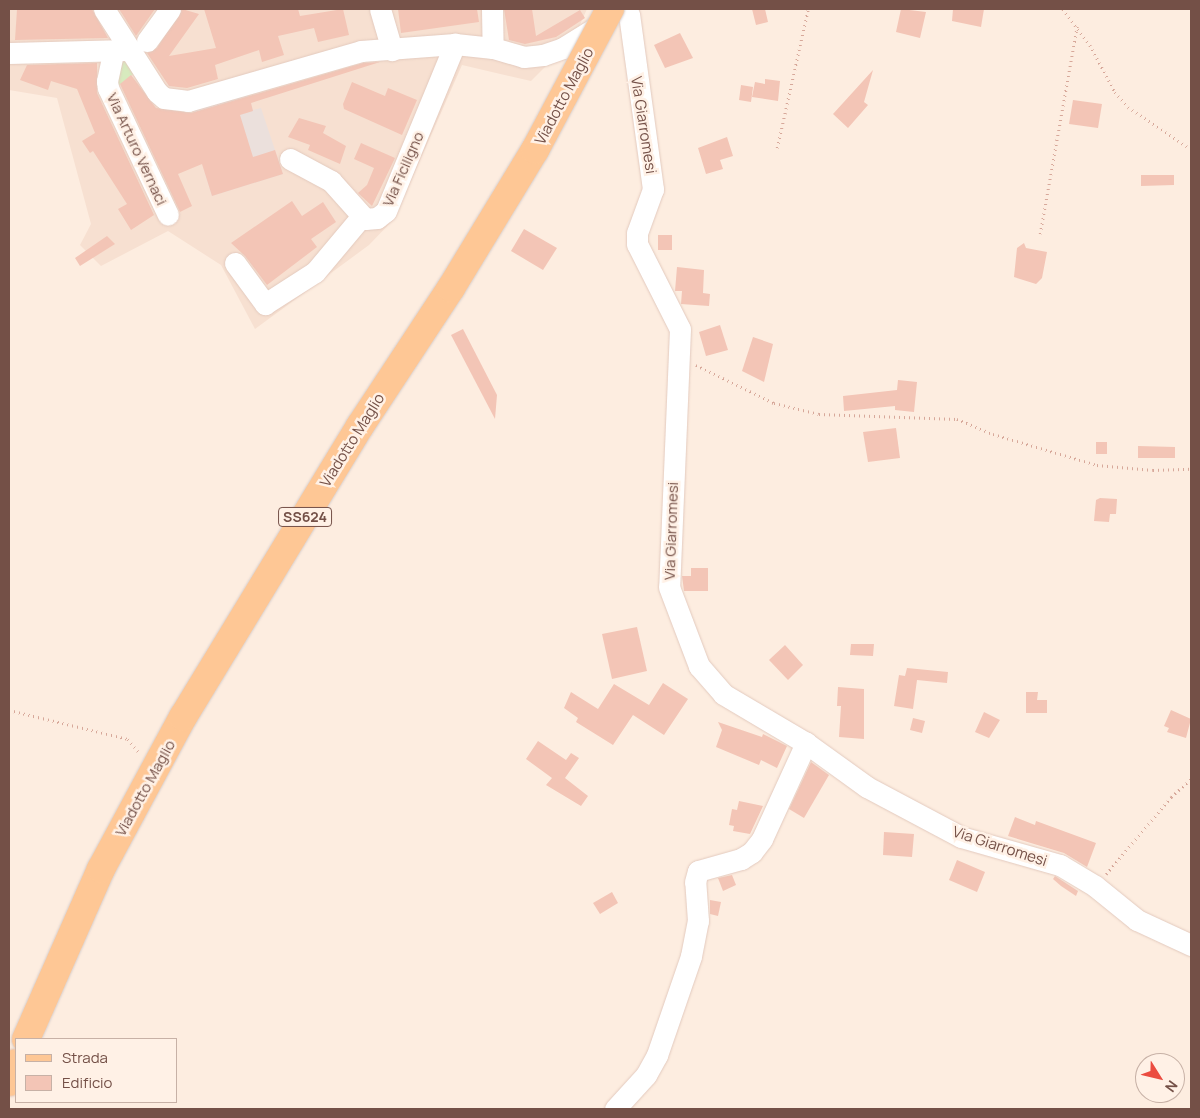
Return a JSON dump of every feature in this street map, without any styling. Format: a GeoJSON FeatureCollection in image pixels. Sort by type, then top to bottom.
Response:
{"type":"FeatureCollection","features":[{"type":"Feature","properties":{"kind":"main road","name":"Viadotto Maglio"},"geometry":{"type":"LineString","coordinates":[[26,1038],[100,869],[183,717],[360,426],[451,288],[623,10]]}},
{"type":"Feature","properties":{"kind":"main road"},"geometry":{"type":"LineString","coordinates":[[9,1082],[15,1066]]}},
{"type":"Feature","properties":{"kind":"street"},"geometry":{"type":"LineString","coordinates":[[104,9],[132,50],[157,92],[164,98],[190,100],[361,51],[455,44],[494,48],[524,57],[543,56],[563,48],[623,10]]}},
{"type":"Feature","properties":{"kind":"street"},"geometry":{"type":"LineString","coordinates":[[9,53],[132,50],[170,9]]}},
{"type":"Feature","properties":{"kind":"street"},"geometry":{"type":"LineString","coordinates":[[380,9],[392,50]]}},
{"type":"Feature","properties":{"kind":"street"},"geometry":{"type":"LineString","coordinates":[[492,9],[494,48]]}},
{"type":"Feature","properties":{"kind":"street","name":"Via Giarromesi"},"geometry":{"type":"LineString","coordinates":[[623,10],[653,189],[637,233],[637,244],[680,329],[669,587],[699,666],[724,694],[806,743],[868,787],[961,837],[1060,866],[1095,886],[1137,920],[1191,945]]}},
{"type":"Feature","properties":{"kind":"street","name":"Via Ficiligno"},"geometry":{"type":"LineString","coordinates":[[290,159],[331,181],[362,216],[371,220],[386,211],[455,44]]}},
{"type":"Feature","properties":{"kind":"street","name":"Via Arturo Vernaci"},"geometry":{"type":"LineString","coordinates":[[132,50],[107,81],[108,88],[168,215]]}},
{"type":"Feature","properties":{"kind":"street"},"geometry":{"type":"LineString","coordinates":[[235,264],[265,304],[315,272],[362,216]]}},
{"type":"Feature","properties":{"kind":"street"},"geometry":{"type":"LineString","coordinates":[[615,1109],[646,1076],[657,1055],[691,956],[698,922],[695,882],[698,871],[741,859],[752,852],[762,839],[806,743]]}},
{"type":"Feature","properties":{"kind":"path"},"geometry":{"type":"LineString","coordinates":[[777,148],[808,9]]}},
{"type":"Feature","properties":{"kind":"path"},"geometry":{"type":"LineString","coordinates":[[1064,9],[1077,26],[1115,92],[1128,107],[1188,147]]}},
{"type":"Feature","properties":{"kind":"path"},"geometry":{"type":"LineString","coordinates":[[1040,234],[1077,26]]}},
{"type":"Feature","properties":{"kind":"path"},"geometry":{"type":"LineString","coordinates":[[678,357],[774,403],[819,414],[957,419],[993,434],[1097,465],[1153,470],[1191,469]]}},
{"type":"Feature","properties":{"kind":"path"},"geometry":{"type":"LineString","coordinates":[[9,710],[128,739],[144,759]]}},
{"type":"Feature","properties":{"kind":"path"},"geometry":{"type":"LineString","coordinates":[[1095,886],[1171,797],[1191,779]]}},
{"type":"Feature","properties":{"kind":"shaded area"},"geometry":{"type":"Polygon","coordinates":[[[9,9],[587,9],[574,38],[531,81],[462,65],[394,219],[369,245],[255,329],[221,265],[168,231],[101,266],[80,245],[91,224],[57,98],[9,90],[9,9]]]}},
{"type":"Feature","properties":{"kind":"shaded area"},"geometry":{"type":"Polygon","coordinates":[[[247,93],[253,110],[261,108],[283,174],[212,196],[205,174],[203,136],[194,110],[247,93]]]}},
{"type":"Feature","properties":{"kind":"green space"},"geometry":{"type":"Polygon","coordinates":[[[120,59],[128,60],[136,72],[118,86],[114,78],[120,59]]]}},
{"type":"Feature","properties":{"kind":"building"},"geometry":{"type":"Polygon","coordinates":[[[17,9],[92,9],[108,38],[15,40],[17,9]]]}},
{"type":"Feature","properties":{"kind":"building"},"geometry":{"type":"Polygon","coordinates":[[[119,9],[155,9],[136,36],[119,9]]]}},
{"type":"Feature","properties":{"kind":"building"},"geometry":{"type":"Polygon","coordinates":[[[182,9],[199,14],[169,56],[216,48],[204,9],[298,9],[300,16],[343,9],[349,35],[318,42],[314,28],[278,36],[284,55],[262,62],[259,50],[215,65],[218,79],[187,88],[169,86],[147,53],[157,48],[182,9]]]}},
{"type":"Feature","properties":{"kind":"building"},"geometry":{"type":"Polygon","coordinates":[[[398,9],[477,9],[479,22],[401,33],[398,9]]]}},
{"type":"Feature","properties":{"kind":"building"},"geometry":{"type":"Polygon","coordinates":[[[504,9],[532,9],[536,36],[580,10],[585,18],[556,37],[525,44],[509,40],[504,9]]]}},
{"type":"Feature","properties":{"kind":"building"},"geometry":{"type":"Polygon","coordinates":[[[752,9],[765,9],[768,22],[756,25],[752,9]]]}},
{"type":"Feature","properties":{"kind":"building"},"geometry":{"type":"Polygon","coordinates":[[[901,9],[926,12],[920,38],[896,32],[901,9]]]}},
{"type":"Feature","properties":{"kind":"building"},"geometry":{"type":"Polygon","coordinates":[[[953,9],[984,9],[981,27],[952,21],[953,9]]]}},
{"type":"Feature","properties":{"kind":"building"},"geometry":{"type":"Polygon","coordinates":[[[680,33],[693,58],[665,68],[654,45],[680,33]]]}},
{"type":"Feature","properties":{"kind":"building"},"geometry":{"type":"Polygon","coordinates":[[[380,62],[251,103],[253,111],[240,115],[253,157],[275,150],[283,174],[212,196],[202,164],[178,174],[192,206],[180,212],[120,84],[131,75],[156,108],[191,113],[363,63],[380,62]]]}},
{"type":"Feature","properties":{"kind":"building"},"geometry":{"type":"Polygon","coordinates":[[[97,63],[97,93],[154,215],[131,230],[118,209],[127,204],[93,151],[90,153],[82,141],[95,133],[77,89],[51,81],[48,90],[20,80],[27,65],[97,63]]]}},
{"type":"Feature","properties":{"kind":"building"},"geometry":{"type":"Polygon","coordinates":[[[873,70],[864,102],[868,105],[848,128],[833,114],[873,70]]]}},
{"type":"Feature","properties":{"kind":"building"},"geometry":{"type":"Polygon","coordinates":[[[765,79],[780,81],[778,101],[752,97],[755,82],[765,84],[765,79]]]}},
{"type":"Feature","properties":{"kind":"building"},"geometry":{"type":"Polygon","coordinates":[[[352,82],[385,96],[388,88],[417,100],[402,135],[344,109],[343,104],[352,82]]]}},
{"type":"Feature","properties":{"kind":"building"},"geometry":{"type":"Polygon","coordinates":[[[741,85],[753,87],[751,102],[739,100],[741,85]]]}},
{"type":"Feature","properties":{"kind":"building"},"geometry":{"type":"Polygon","coordinates":[[[1073,100],[1102,104],[1098,128],[1069,124],[1073,100]]]}},
{"type":"Feature","properties":{"kind":"building"},"geometry":{"type":"Polygon","coordinates":[[[299,118],[326,126],[323,133],[346,146],[340,164],[308,150],[310,145],[288,137],[299,118]]]}},
{"type":"Feature","properties":{"kind":"building"},"geometry":{"type":"Polygon","coordinates":[[[727,137],[733,156],[720,160],[723,169],[706,174],[698,148],[727,137]]]}},
{"type":"Feature","properties":{"kind":"building"},"geometry":{"type":"Polygon","coordinates":[[[361,143],[395,158],[372,206],[358,193],[367,185],[374,168],[354,159],[361,143]]]}},
{"type":"Feature","properties":{"kind":"building"},"geometry":{"type":"Polygon","coordinates":[[[1141,175],[1174,175],[1174,185],[1141,186],[1141,175]]]}},
{"type":"Feature","properties":{"kind":"building"},"geometry":{"type":"Polygon","coordinates":[[[292,201],[302,216],[323,202],[336,222],[311,239],[317,247],[267,285],[245,256],[231,243],[292,201]]]}},
{"type":"Feature","properties":{"kind":"building"},"geometry":{"type":"Polygon","coordinates":[[[524,229],[557,248],[543,270],[511,251],[524,229]]]}},
{"type":"Feature","properties":{"kind":"building"},"geometry":{"type":"Polygon","coordinates":[[[658,235],[672,235],[672,250],[658,250],[658,235]]]}},
{"type":"Feature","properties":{"kind":"building"},"geometry":{"type":"Polygon","coordinates":[[[107,236],[115,244],[80,266],[75,258],[107,236]]]}},
{"type":"Feature","properties":{"kind":"building"},"geometry":{"type":"Polygon","coordinates":[[[1024,243],[1026,248],[1047,252],[1042,278],[1036,284],[1014,277],[1017,248],[1024,243]]]}},
{"type":"Feature","properties":{"kind":"building"},"geometry":{"type":"Polygon","coordinates":[[[677,267],[704,270],[703,293],[710,294],[709,306],[681,304],[682,291],[675,291],[677,267]]]}},
{"type":"Feature","properties":{"kind":"building"},"geometry":{"type":"Polygon","coordinates":[[[720,325],[728,350],[706,356],[699,332],[720,325]]]}},
{"type":"Feature","properties":{"kind":"building"},"geometry":{"type":"Polygon","coordinates":[[[463,329],[497,395],[495,419],[451,335],[463,329]]]}},
{"type":"Feature","properties":{"kind":"building"},"geometry":{"type":"Polygon","coordinates":[[[753,337],[773,344],[764,382],[742,371],[753,337]]]}},
{"type":"Feature","properties":{"kind":"building"},"geometry":{"type":"Polygon","coordinates":[[[898,380],[917,382],[914,412],[895,410],[895,406],[844,411],[843,396],[897,390],[898,380]]]}},
{"type":"Feature","properties":{"kind":"building"},"geometry":{"type":"Polygon","coordinates":[[[896,428],[900,458],[868,462],[863,432],[896,428]]]}},
{"type":"Feature","properties":{"kind":"building"},"geometry":{"type":"Polygon","coordinates":[[[1096,442],[1107,442],[1107,454],[1096,454],[1096,442]]]}},
{"type":"Feature","properties":{"kind":"building"},"geometry":{"type":"Polygon","coordinates":[[[1138,446],[1175,447],[1175,458],[1138,458],[1138,446]]]}},
{"type":"Feature","properties":{"kind":"building"},"geometry":{"type":"Polygon","coordinates":[[[1100,498],[1117,499],[1116,514],[1110,514],[1109,522],[1094,521],[1096,500],[1100,498]]]}},
{"type":"Feature","properties":{"kind":"building"},"geometry":{"type":"Polygon","coordinates":[[[691,568],[708,568],[708,591],[684,591],[682,576],[691,576],[691,568]]]}},
{"type":"Feature","properties":{"kind":"building"},"geometry":{"type":"Polygon","coordinates":[[[637,627],[647,671],[612,679],[602,634],[637,627]]]}},
{"type":"Feature","properties":{"kind":"building"},"geometry":{"type":"Polygon","coordinates":[[[851,644],[874,644],[873,656],[850,655],[851,644]]]}},
{"type":"Feature","properties":{"kind":"building"},"geometry":{"type":"Polygon","coordinates":[[[785,645],[803,665],[788,680],[769,660],[785,645]]]}},
{"type":"Feature","properties":{"kind":"building"},"geometry":{"type":"Polygon","coordinates":[[[907,668],[948,672],[947,683],[917,680],[913,709],[894,706],[899,675],[905,676],[907,668]]]}},
{"type":"Feature","properties":{"kind":"building"},"geometry":{"type":"Polygon","coordinates":[[[663,683],[688,699],[664,735],[633,715],[613,745],[576,722],[578,718],[564,708],[571,692],[598,709],[614,684],[649,705],[663,683]]]}},
{"type":"Feature","properties":{"kind":"building"},"geometry":{"type":"Polygon","coordinates":[[[838,687],[864,689],[864,739],[839,737],[841,706],[837,706],[838,687]]]}},
{"type":"Feature","properties":{"kind":"building"},"geometry":{"type":"Polygon","coordinates":[[[1026,692],[1038,692],[1037,700],[1047,700],[1047,713],[1026,713],[1026,692]]]}},
{"type":"Feature","properties":{"kind":"building"},"geometry":{"type":"Polygon","coordinates":[[[1171,710],[1191,719],[1186,738],[1167,732],[1169,728],[1164,726],[1171,710]]]}},
{"type":"Feature","properties":{"kind":"building"},"geometry":{"type":"Polygon","coordinates":[[[984,712],[1000,720],[989,738],[975,732],[984,712]]]}},
{"type":"Feature","properties":{"kind":"building"},"geometry":{"type":"Polygon","coordinates":[[[913,718],[925,721],[922,733],[910,730],[913,718]]]}},
{"type":"Feature","properties":{"kind":"building"},"geometry":{"type":"Polygon","coordinates":[[[718,722],[762,737],[763,734],[787,746],[777,768],[761,760],[759,765],[716,747],[722,730],[718,722]]]}},
{"type":"Feature","properties":{"kind":"building"},"geometry":{"type":"Polygon","coordinates":[[[538,741],[566,760],[571,753],[579,758],[565,778],[588,796],[581,806],[546,785],[552,778],[526,759],[538,741]]]}},
{"type":"Feature","properties":{"kind":"building"},"geometry":{"type":"Polygon","coordinates":[[[811,762],[829,775],[804,818],[789,809],[811,762]]]}},
{"type":"Feature","properties":{"kind":"building"},"geometry":{"type":"Polygon","coordinates":[[[739,801],[763,806],[750,834],[733,831],[734,826],[729,825],[732,809],[737,810],[739,801]]]}},
{"type":"Feature","properties":{"kind":"building"},"geometry":{"type":"Polygon","coordinates":[[[1015,817],[1035,825],[1036,821],[1096,843],[1087,867],[1064,853],[1008,836],[1015,817]]]}},
{"type":"Feature","properties":{"kind":"building"},"geometry":{"type":"Polygon","coordinates":[[[884,832],[914,834],[912,857],[883,855],[884,832]]]}},
{"type":"Feature","properties":{"kind":"building"},"geometry":{"type":"Polygon","coordinates":[[[957,860],[985,872],[977,892],[949,880],[957,860]]]}},
{"type":"Feature","properties":{"kind":"building"},"geometry":{"type":"Polygon","coordinates":[[[732,875],[736,885],[723,891],[718,878],[732,875]]]}},
{"type":"Feature","properties":{"kind":"building"},"geometry":{"type":"Polygon","coordinates":[[[1055,876],[1078,891],[1076,896],[1053,879],[1055,876]]]}},
{"type":"Feature","properties":{"kind":"building"},"geometry":{"type":"Polygon","coordinates":[[[612,892],[618,903],[600,914],[593,903],[612,892]]]}},
{"type":"Feature","properties":{"kind":"building"},"geometry":{"type":"Polygon","coordinates":[[[710,900],[721,902],[718,916],[710,914],[710,900]]]}}]}
